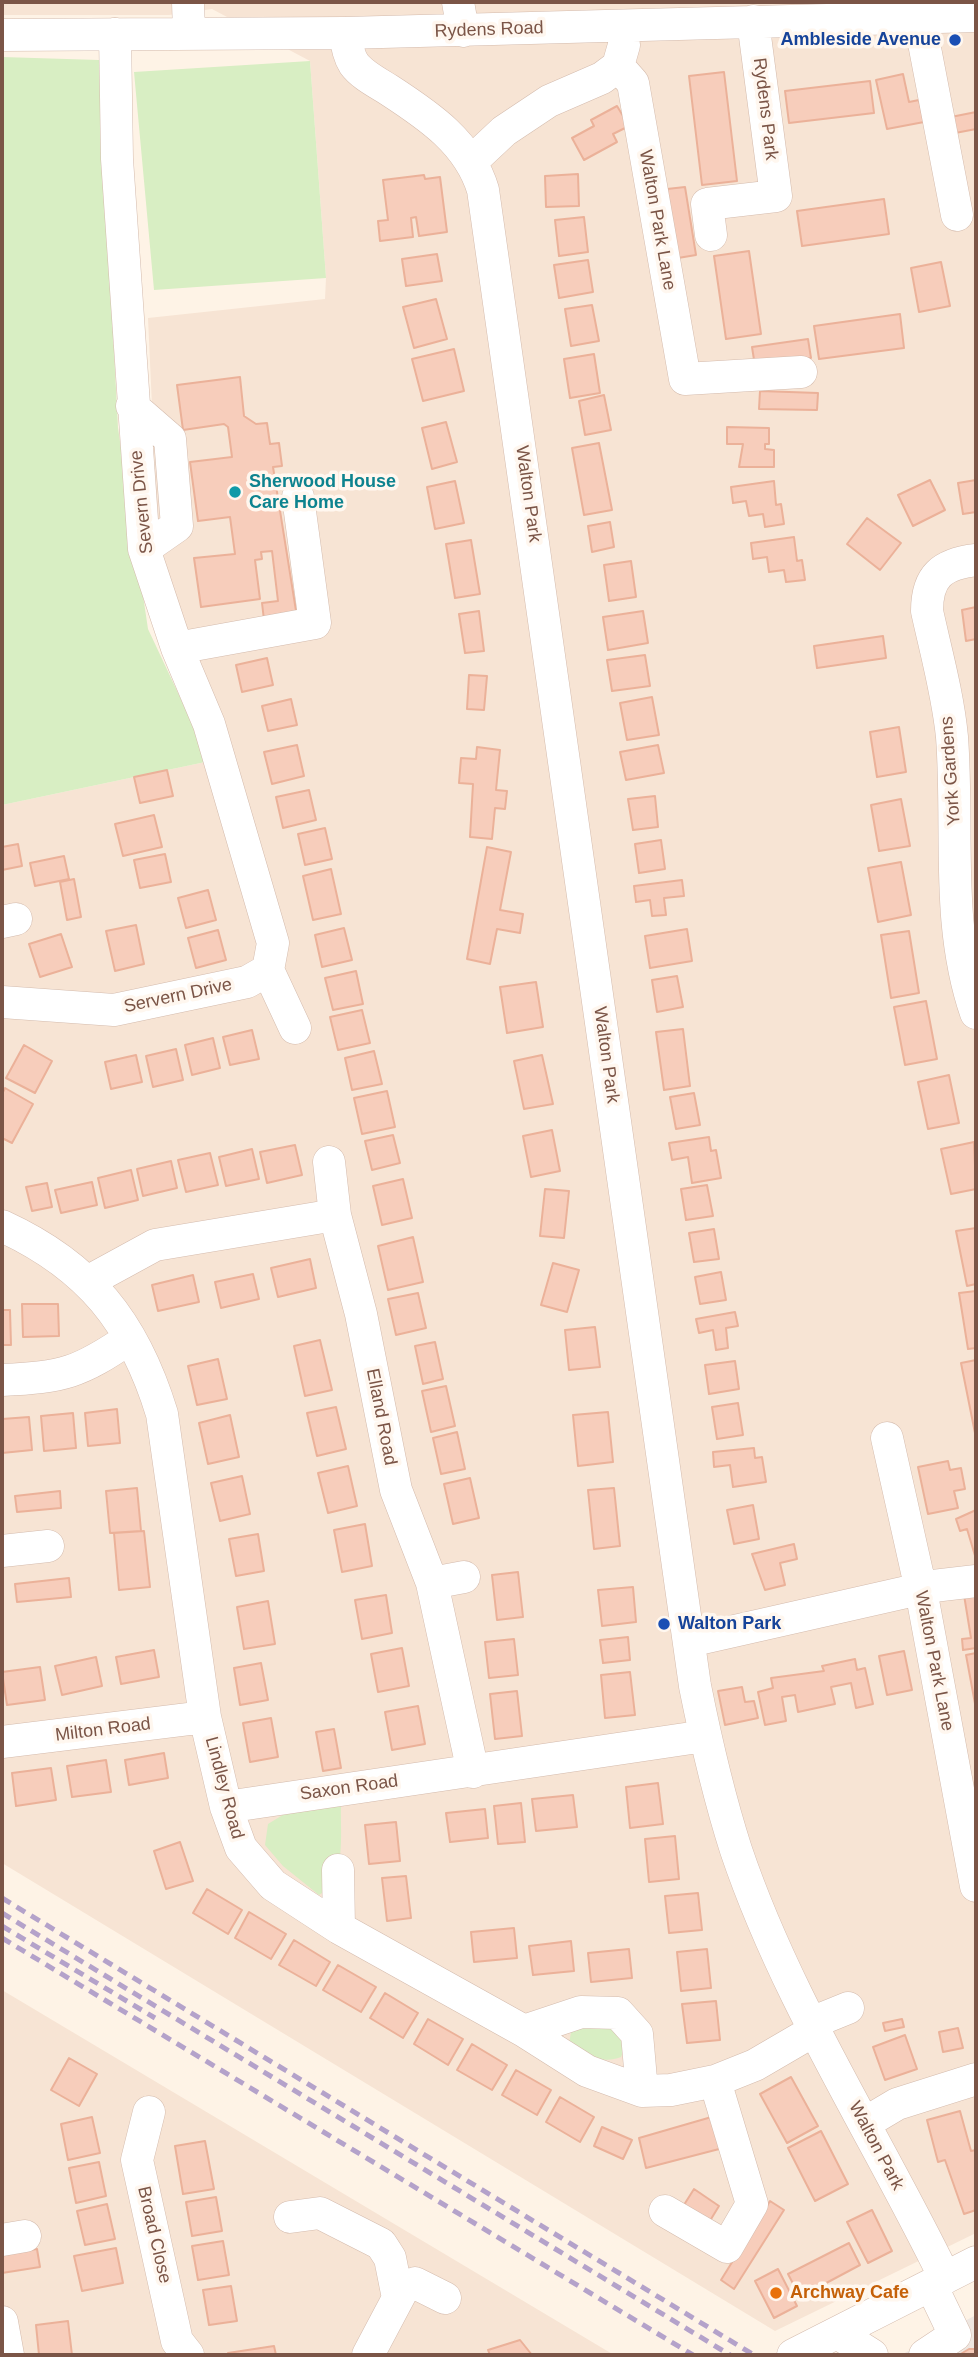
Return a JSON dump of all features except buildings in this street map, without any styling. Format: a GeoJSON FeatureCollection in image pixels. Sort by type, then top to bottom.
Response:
{"type":"FeatureCollection","features":[{"type":"Feature","properties":{"kind":"street"},"geometry":{"type":"LineString","coordinates":[[188,2],[189,33]]}},
{"type":"Feature","properties":{"kind":"street","name":"Rydens Road"},"geometry":{"type":"LineString","coordinates":[[2,35],[345,33],[460,16],[624,26],[754,21],[842,10],[919,17],[976,16]]}},
{"type":"Feature","properties":{"kind":"street"},"geometry":{"type":"LineString","coordinates":[[919,17],[957,215]]}},
{"type":"Feature","properties":{"kind":"street","name":"Rydens Park"},"geometry":{"type":"LineString","coordinates":[[710,235],[707,204],[776,196],[754,21]]}},
{"type":"Feature","properties":{"kind":"street"},"geometry":{"type":"LineString","coordinates":[[471,161],[504,131],[549,102],[601,78],[618,66],[623,55],[624,26]]}},
{"type":"Feature","properties":{"kind":"street","name":"Walton Park"},"geometry":{"type":"LineString","coordinates":[[345,33],[347,50],[355,65],[427,115],[457,142],[471,161],[483,190],[705,1736],[736,1849],[755,1899],[813,2026],[864,2123],[938,2282],[955,2335],[925,2355]]}},
{"type":"Feature","properties":{"kind":"street","name":"Severn Drive"},"geometry":{"type":"LineString","coordinates":[[115,34],[117,159],[144,549],[177,648],[209,724],[236,809],[272,943],[268,970],[295,1028]]}},
{"type":"Feature","properties":{"kind":"street","name":"Walton Park Lane"},"geometry":{"type":"LineString","coordinates":[[618,66],[633,83],[685,379],[801,372]]}},
{"type":"Feature","properties":{"kind":"street"},"geometry":{"type":"LineString","coordinates":[[177,648],[315,623],[298,497]]}},
{"type":"Feature","properties":{"kind":"street","name":"York Gardens"},"geometry":{"type":"LineString","coordinates":[[976,559],[946,567],[934,578],[927,593],[928,611],[952,735],[953,888],[961,959],[976,1013]]}},
{"type":"Feature","properties":{"kind":"street","name":"Servern Drive"},"geometry":{"type":"LineString","coordinates":[[2,1002],[114,1010],[247,982],[268,970]]}},
{"type":"Feature","properties":{"kind":"street","name":"Elland Road"},"geometry":{"type":"LineString","coordinates":[[329,1162],[335,1215],[361,1314],[396,1490],[432,1583]]}},
{"type":"Feature","properties":{"kind":"street"},"geometry":{"type":"LineString","coordinates":[[89,1281],[155,1245],[335,1215]]}},
{"type":"Feature","properties":{"kind":"street","name":"Lindley Road"},"geometry":{"type":"LineString","coordinates":[[2,1226],[41,1244],[89,1281],[130,1338],[149,1371],[162,1414],[205,1717],[226,1807],[241,1848],[273,1885],[339,1928],[524,2031],[587,2071],[642,2091],[671,2090],[715,2081],[755,2065],[813,2026],[848,2008]]}},
{"type":"Feature","properties":{"kind":"street"},"geometry":{"type":"LineString","coordinates":[[2,1380],[53,1378],[91,1364],[130,1338]]}},
{"type":"Feature","properties":{"kind":"street","name":"Walton Park Lane"},"geometry":{"type":"LineString","coordinates":[[887,1438],[921,1590],[976,1886]]}},
{"type":"Feature","properties":{"kind":"street"},"geometry":{"type":"LineString","coordinates":[[2,1551],[48,1546]]}},
{"type":"Feature","properties":{"kind":"street"},"geometry":{"type":"LineString","coordinates":[[464,1577],[432,1583],[473,1772]]}},
{"type":"Feature","properties":{"kind":"street"},"geometry":{"type":"LineString","coordinates":[[690,1641],[921,1590],[976,1581]]}},
{"type":"Feature","properties":{"kind":"street","name":"Milton Road"},"geometry":{"type":"LineString","coordinates":[[2,1742],[205,1717]]}},
{"type":"Feature","properties":{"kind":"street","name":"Saxon Road"},"geometry":{"type":"LineString","coordinates":[[226,1807],[705,1736]]}},
{"type":"Feature","properties":{"kind":"street"},"geometry":{"type":"LineString","coordinates":[[338,1870],[339,1928]]}},
{"type":"Feature","properties":{"kind":"street"},"geometry":{"type":"LineString","coordinates":[[524,2031],[581,2012],[618,2013],[638,2034],[642,2091]]}},
{"type":"Feature","properties":{"kind":"street"},"geometry":{"type":"LineString","coordinates":[[864,2123],[897,2104],[976,2079]]}},
{"type":"Feature","properties":{"kind":"street"},"geometry":{"type":"LineString","coordinates":[[665,2211],[727,2247],[752,2204],[715,2081]]}},
{"type":"Feature","properties":{"kind":"street","name":"Broad Close"},"geometry":{"type":"LineString","coordinates":[[152,2113],[137,2160],[174,2350]]}},
{"type":"Feature","properties":{"kind":"street"},"geometry":{"type":"LineString","coordinates":[[290,2217],[320,2213],[381,2244],[390,2258],[398,2298]]}},
{"type":"Feature","properties":{"kind":"street"},"geometry":{"type":"LineString","coordinates":[[793,2355],[839,2334],[976,2262]]}},
{"type":"Feature","properties":{"kind":"street"},"geometry":{"type":"LineString","coordinates":[[368,2355],[403,2289],[415,2284],[445,2298]]}},
{"type":"Feature","properties":{"kind":"street"},"geometry":{"type":"LineString","coordinates":[[5,2309],[8,2355]]}},
{"type":"Feature","properties":{"kind":"street"},"geometry":{"type":"LineString","coordinates":[[839,2334],[872,2355]]}},
{"type":"Feature","properties":{"kind":"shaded area"},"geometry":{"type":"Polygon","coordinates":[[[2,2],[976,2],[976,2233],[775,2331],[2,1863],[2,805],[210,761],[159,560],[148,318],[325,299],[326,278],[310,61],[212,9],[169,15],[2,15],[2,2]]]}},
{"type":"Feature","properties":{"kind":"shaded area"},"geometry":{"type":"Polygon","coordinates":[[[2,1990],[614,2355],[2,2355],[2,1990]]]}},
{"type":"Feature","properties":{"kind":"shaded area"},"geometry":{"type":"Polygon","coordinates":[[[976,2315],[976,2355],[901,2355],[976,2315]]]}},
{"type":"Feature","properties":{"kind":"green space"},"geometry":{"type":"Polygon","coordinates":[[[2,57],[99,60],[118,428],[148,629],[210,761],[2,805],[2,57]]]}},
{"type":"Feature","properties":{"kind":"green space"},"geometry":{"type":"Polygon","coordinates":[[[310,61],[326,278],[154,290],[134,72],[310,61]]]}},
{"type":"Feature","properties":{"kind":"green space"},"geometry":{"type":"Polygon","coordinates":[[[341,1806],[338,1868],[328,1888],[319,1895],[283,1866],[265,1845],[268,1824],[286,1813],[341,1806]]]}},
{"type":"Feature","properties":{"kind":"green space"},"geometry":{"type":"Polygon","coordinates":[[[578,2024],[620,2025],[625,2047],[621,2057],[601,2059],[569,2044],[571,2032],[578,2024]]]}},
{"type":"Feature","properties":{"kind":"railway"},"geometry":{"type":"LineString","coordinates":[[2,1898],[754,2355]]}},
{"type":"Feature","properties":{"kind":"railway"},"geometry":{"type":"LineString","coordinates":[[2,1913],[730,2355]]}},
{"type":"Feature","properties":{"kind":"railway"},"geometry":{"type":"LineString","coordinates":[[2,1926],[155,2018]]}},
{"type":"Feature","properties":{"kind":"railway"},"geometry":{"type":"LineString","coordinates":[[2,1938],[693,2355]]}},
{"type":"Feature","properties":{"kind":"place","name":"Ambleside Avenue"},"geometry":{"type":"Point","coordinates":[955,40]}},
{"type":"Feature","properties":{"kind":"place","name":"Sherwood House Care Home"},"geometry":{"type":"Point","coordinates":[235,492]}},
{"type":"Feature","properties":{"kind":"place","name":"Walton Park"},"geometry":{"type":"Point","coordinates":[664,1624]}},
{"type":"Feature","properties":{"kind":"place","name":"Archway Cafe"},"geometry":{"type":"Point","coordinates":[776,2293]}}]}
